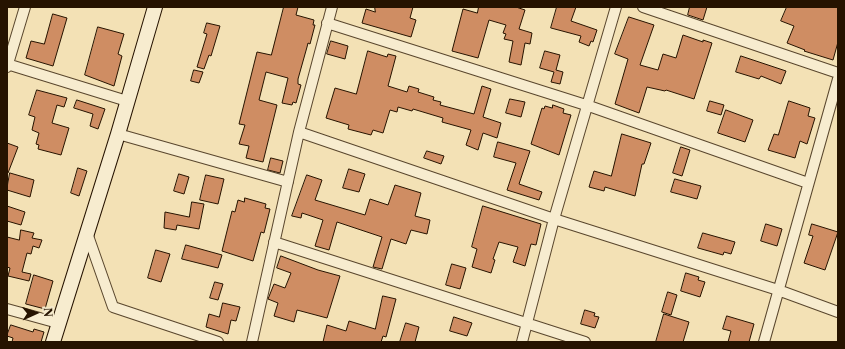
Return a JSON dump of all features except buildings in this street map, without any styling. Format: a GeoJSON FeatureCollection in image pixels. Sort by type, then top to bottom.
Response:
{"type":"FeatureCollection","features":[{"type":"Feature","properties":{"kind":"street"},"geometry":{"type":"LineString","coordinates":[[25,7],[7,65],[127,101]]}},
{"type":"Feature","properties":{"kind":"street"},"geometry":{"type":"LineString","coordinates":[[53,342],[118,134],[155,7]]}},
{"type":"Feature","properties":{"kind":"street"},"geometry":{"type":"LineString","coordinates":[[252,342],[299,132],[332,7]]}},
{"type":"Feature","properties":{"kind":"street"},"geometry":{"type":"LineString","coordinates":[[522,342],[554,219],[589,106],[616,7]]}},
{"type":"Feature","properties":{"kind":"street"},"geometry":{"type":"LineString","coordinates":[[643,7],[838,73]]}},
{"type":"Feature","properties":{"kind":"street"},"geometry":{"type":"LineString","coordinates":[[327,24],[589,106],[808,183]]}},
{"type":"Feature","properties":{"kind":"street"},"geometry":{"type":"LineString","coordinates":[[764,342],[838,79]]}},
{"type":"Feature","properties":{"kind":"street"},"geometry":{"type":"LineString","coordinates":[[299,132],[554,219],[778,290],[838,312]]}},
{"type":"Feature","properties":{"kind":"street"},"geometry":{"type":"LineString","coordinates":[[118,134],[288,182]]}},
{"type":"Feature","properties":{"kind":"street"},"geometry":{"type":"LineString","coordinates":[[87,233],[113,307],[218,342]]}},
{"type":"Feature","properties":{"kind":"street"},"geometry":{"type":"LineString","coordinates":[[274,242],[584,342]]}},
{"type":"Feature","properties":{"kind":"street"},"geometry":{"type":"LineString","coordinates":[[7,309],[58,323]]}}]}
